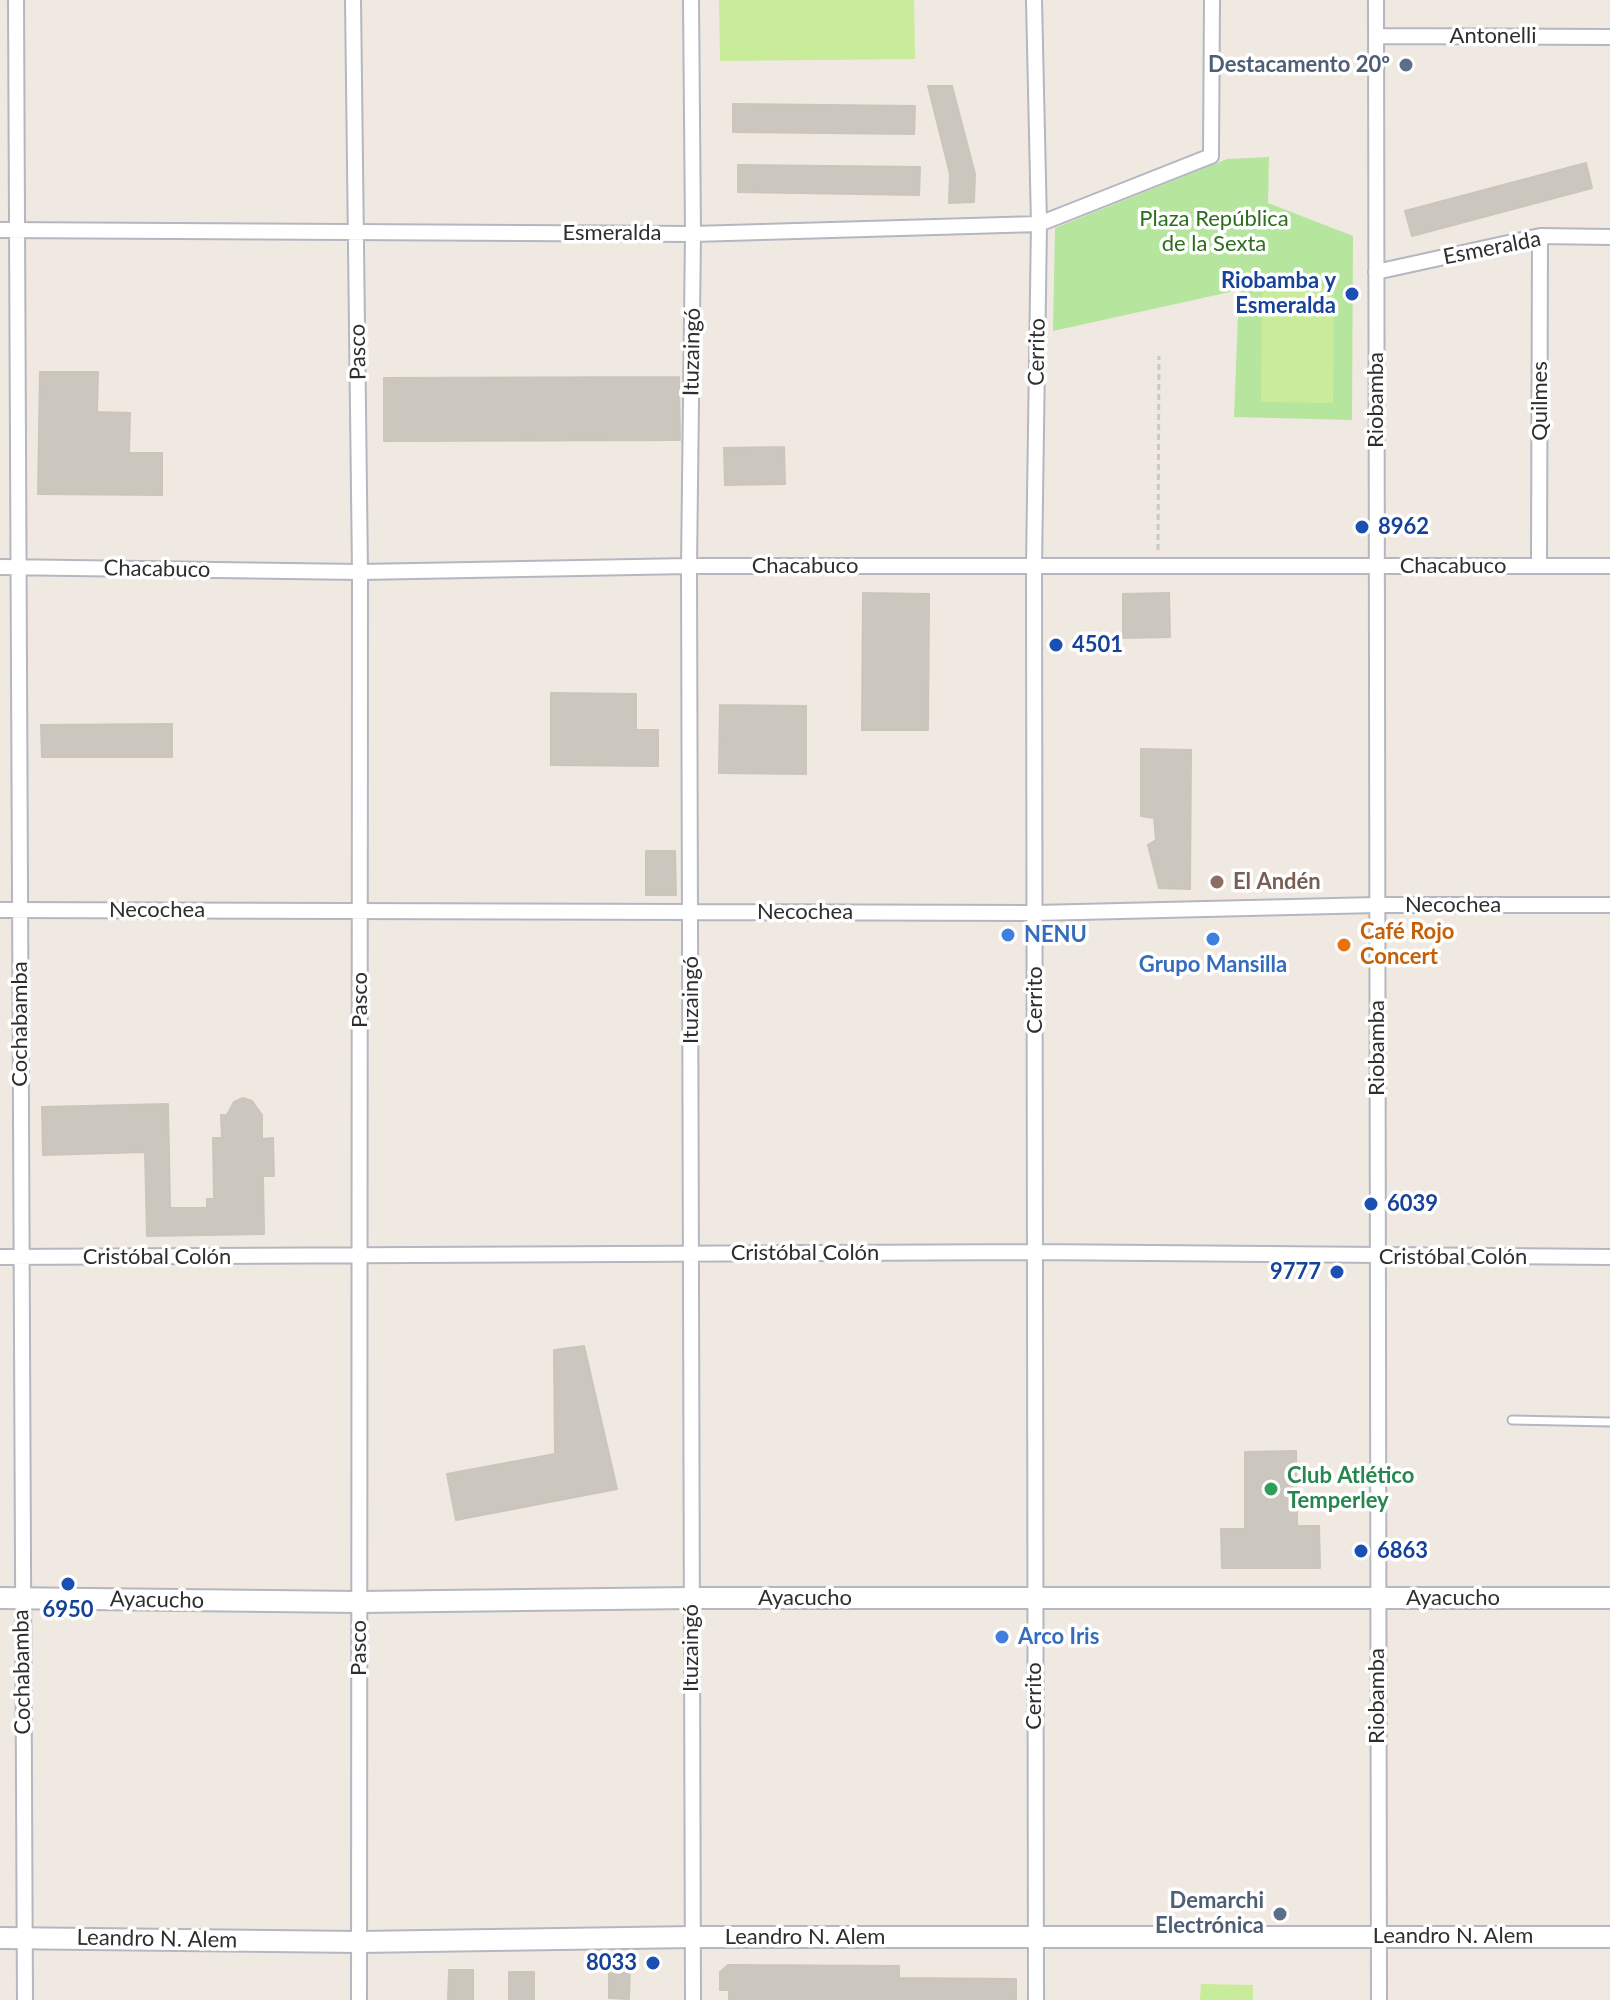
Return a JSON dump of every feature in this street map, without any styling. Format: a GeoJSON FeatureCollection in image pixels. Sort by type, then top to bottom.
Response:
{"type":"FeatureCollection","features":[{"type":"Feature","properties":{"kind":"main road","name":"Ayacucho"},"geometry":{"type":"LineString","coordinates":[[10,1598],[359,1602],[690,1598],[1610,1598]]}},
{"type":"Feature","properties":{"kind":"main road","name":"Leandro N. Alem"},"geometry":{"type":"LineString","coordinates":[[0,1938],[359,1942],[693,1937],[1610,1937]]}},
{"type":"Feature","properties":{"kind":"street","name":"Cochabamba"},"geometry":{"type":"LineString","coordinates":[[16,0],[21,1257],[10,1598],[25,2000]]}},
{"type":"Feature","properties":{"kind":"street","name":"Pasco"},"geometry":{"type":"LineString","coordinates":[[353,0],[360,572],[359,2000]]}},
{"type":"Feature","properties":{"kind":"street","name":"Ituzaingó"},"geometry":{"type":"LineString","coordinates":[[691,0],[690,1598],[693,2000]]}},
{"type":"Feature","properties":{"kind":"street","name":"Cerrito"},"geometry":{"type":"LineString","coordinates":[[1034,0],[1039,224],[1034,566],[1036,1252],[1033,1598],[1036,2000]]}},
{"type":"Feature","properties":{"kind":"street","name":"Esmeralda"},"geometry":{"type":"LineString","coordinates":[[0,230],[693,234],[1039,224],[1211,156],[1212,0]]}},
{"type":"Feature","properties":{"kind":"street","name":"Riobamba"},"geometry":{"type":"LineString","coordinates":[[1376,0],[1379,2000]]}},
{"type":"Feature","properties":{"kind":"street","name":"Antonelli"},"geometry":{"type":"LineString","coordinates":[[1376,36],[1610,37]]}},
{"type":"Feature","properties":{"kind":"street","name":"Esmeralda"},"geometry":{"type":"LineString","coordinates":[[1376,272],[1540,236],[1610,237]]}},
{"type":"Feature","properties":{"kind":"street","name":"Quilmes"},"geometry":{"type":"LineString","coordinates":[[1539,566],[1540,236]]}},
{"type":"Feature","properties":{"kind":"street","name":"Chacabuco"},"geometry":{"type":"LineString","coordinates":[[0,567],[360,572],[689,566],[1610,566]]}},
{"type":"Feature","properties":{"kind":"street","name":"Necochea"},"geometry":{"type":"LineString","coordinates":[[0,910],[1035,913],[1377,905],[1610,905]]}},
{"type":"Feature","properties":{"kind":"street","name":"Cristóbal Colón"},"geometry":{"type":"LineString","coordinates":[[0,1257],[1036,1252],[1610,1257]]}},
{"type":"Feature","properties":{"kind":"lane"},"geometry":{"type":"LineString","coordinates":[[1512,1420],[1610,1422]]}},
{"type":"Feature","properties":{"kind":"path"},"geometry":{"type":"LineString","coordinates":[[1158,566],[1159,356]]}},
{"type":"Feature","properties":{"kind":"green space"},"geometry":{"type":"Polygon","coordinates":[[[719,0],[914,0],[915,59],[720,61],[719,0]]]}},
{"type":"Feature","properties":{"kind":"green space","name":"Plaza República de la Sexta"},"geometry":{"type":"Polygon","coordinates":[[[1269,157],[1268,203],[1353,236],[1352,420],[1234,417],[1239,290],[1053,331],[1055,228],[1227,159],[1269,157]]]}},
{"type":"Feature","properties":{"kind":"green space"},"geometry":{"type":"Polygon","coordinates":[[[1262,286],[1334,287],[1333,403],[1261,402],[1262,286]]]}},
{"type":"Feature","properties":{"kind":"green space"},"geometry":{"type":"Polygon","coordinates":[[[1201,1984],[1253,1985],[1253,2000],[1200,2000],[1201,1984]]]}},
{"type":"Feature","properties":{"kind":"building"},"geometry":{"type":"Polygon","coordinates":[[[928,86],[952,86],[975,174],[974,202],[949,203],[950,174],[928,86]]]}},
{"type":"Feature","properties":{"kind":"building"},"geometry":{"type":"Polygon","coordinates":[[[733,104],[915,106],[914,134],[733,132],[733,104]]]}},
{"type":"Feature","properties":{"kind":"building"},"geometry":{"type":"Polygon","coordinates":[[[1586,163],[1592,188],[1412,236],[1405,211],[1586,163]]]}},
{"type":"Feature","properties":{"kind":"building"},"geometry":{"type":"Polygon","coordinates":[[[738,165],[920,167],[919,195],[738,192],[738,165]]]}},
{"type":"Feature","properties":{"kind":"building"},"geometry":{"type":"Polygon","coordinates":[[[40,372],[98,372],[97,412],[130,413],[129,453],[162,453],[162,495],[38,494],[40,372]]]}},
{"type":"Feature","properties":{"kind":"building"},"geometry":{"type":"Polygon","coordinates":[[[679,377],[680,440],[384,441],[384,378],[679,377]]]}},
{"type":"Feature","properties":{"kind":"building"},"geometry":{"type":"Polygon","coordinates":[[[784,447],[785,484],[725,485],[724,448],[784,447]]]}},
{"type":"Feature","properties":{"kind":"building"},"geometry":{"type":"Polygon","coordinates":[[[863,593],[929,594],[928,730],[862,730],[863,593]]]}},
{"type":"Feature","properties":{"kind":"building"},"geometry":{"type":"Polygon","coordinates":[[[1169,593],[1170,637],[1123,638],[1123,594],[1169,593]]]}},
{"type":"Feature","properties":{"kind":"building"},"geometry":{"type":"Polygon","coordinates":[[[551,693],[636,694],[636,730],[658,730],[658,766],[551,765],[551,693]]]}},
{"type":"Feature","properties":{"kind":"building"},"geometry":{"type":"Polygon","coordinates":[[[720,705],[806,706],[806,774],[719,773],[720,705]]]}},
{"type":"Feature","properties":{"kind":"building"},"geometry":{"type":"Polygon","coordinates":[[[172,724],[172,757],[42,757],[41,725],[172,724]]]}},
{"type":"Feature","properties":{"kind":"building"},"geometry":{"type":"Polygon","coordinates":[[[1141,749],[1191,750],[1190,889],[1159,888],[1148,845],[1156,840],[1154,818],[1141,816],[1141,749]]]}},
{"type":"Feature","properties":{"kind":"building"},"geometry":{"type":"Polygon","coordinates":[[[646,851],[675,851],[676,895],[646,895],[646,851]]]}},
{"type":"Feature","properties":{"kind":"building"},"geometry":{"type":"Polygon","coordinates":[[[243,1098],[252,1101],[262,1115],[262,1139],[273,1138],[274,1176],[263,1176],[264,1234],[147,1236],[145,1152],[43,1155],[42,1107],[168,1104],[170,1208],[207,1208],[207,1199],[214,1199],[213,1138],[222,1138],[221,1115],[227,1115],[234,1102],[243,1098]]]}},
{"type":"Feature","properties":{"kind":"building"},"geometry":{"type":"Polygon","coordinates":[[[584,1346],[617,1489],[456,1520],[447,1474],[555,1454],[554,1350],[584,1346]]]}},
{"type":"Feature","properties":{"kind":"building","name":"Club Atlético Temperley"},"geometry":{"type":"Polygon","coordinates":[[[1296,1451],[1297,1526],[1319,1526],[1320,1568],[1222,1568],[1221,1529],[1245,1529],[1245,1452],[1296,1451]]]}},
{"type":"Feature","properties":{"kind":"building"},"geometry":{"type":"Polygon","coordinates":[[[728,1965],[899,1966],[899,1978],[1016,1979],[1016,2000],[729,2000],[729,1990],[720,1990],[720,1972],[728,1965]]]}},
{"type":"Feature","properties":{"kind":"building"},"geometry":{"type":"Polygon","coordinates":[[[609,1966],[630,1966],[629,1999],[609,1998],[609,1966]]]}},
{"type":"Feature","properties":{"kind":"building"},"geometry":{"type":"Polygon","coordinates":[[[449,1970],[473,1970],[473,2000],[448,2000],[449,1970]]]}},
{"type":"Feature","properties":{"kind":"building"},"geometry":{"type":"Polygon","coordinates":[[[509,1972],[534,1972],[534,2000],[509,2000],[509,1972]]]}},
{"type":"Feature","properties":{"kind":"place","name":"Destacamento 20º"},"geometry":{"type":"Point","coordinates":[1406,65]}},
{"type":"Feature","properties":{"kind":"place","name":"Riobamba y Esmeralda"},"geometry":{"type":"Point","coordinates":[1352,294]}},
{"type":"Feature","properties":{"kind":"place","name":"8962"},"geometry":{"type":"Point","coordinates":[1362,527]}},
{"type":"Feature","properties":{"kind":"place","name":"4501"},"geometry":{"type":"Point","coordinates":[1056,645]}},
{"type":"Feature","properties":{"kind":"place","name":"El Andén"},"geometry":{"type":"Point","coordinates":[1217,882]}},
{"type":"Feature","properties":{"kind":"place","name":"NENU"},"geometry":{"type":"Point","coordinates":[1008,935]}},
{"type":"Feature","properties":{"kind":"place","name":"Grupo Mansilla"},"geometry":{"type":"Point","coordinates":[1213,939]}},
{"type":"Feature","properties":{"kind":"place","name":"Café Rojo Concert"},"geometry":{"type":"Point","coordinates":[1344,945]}},
{"type":"Feature","properties":{"kind":"place","name":"6039"},"geometry":{"type":"Point","coordinates":[1371,1204]}},
{"type":"Feature","properties":{"kind":"place","name":"9777"},"geometry":{"type":"Point","coordinates":[1337,1272]}},
{"type":"Feature","properties":{"kind":"place","name":"Club Atlético Temperley"},"geometry":{"type":"Point","coordinates":[1271,1489]}},
{"type":"Feature","properties":{"kind":"place","name":"6863"},"geometry":{"type":"Point","coordinates":[1361,1551]}},
{"type":"Feature","properties":{"kind":"place","name":"6950"},"geometry":{"type":"Point","coordinates":[68,1584]}},
{"type":"Feature","properties":{"kind":"place","name":"Arco Iris"},"geometry":{"type":"Point","coordinates":[1002,1637]}},
{"type":"Feature","properties":{"kind":"place","name":"Demarchi Electrónica"},"geometry":{"type":"Point","coordinates":[1280,1914]}},
{"type":"Feature","properties":{"kind":"place","name":"8033"},"geometry":{"type":"Point","coordinates":[653,1963]}}]}
